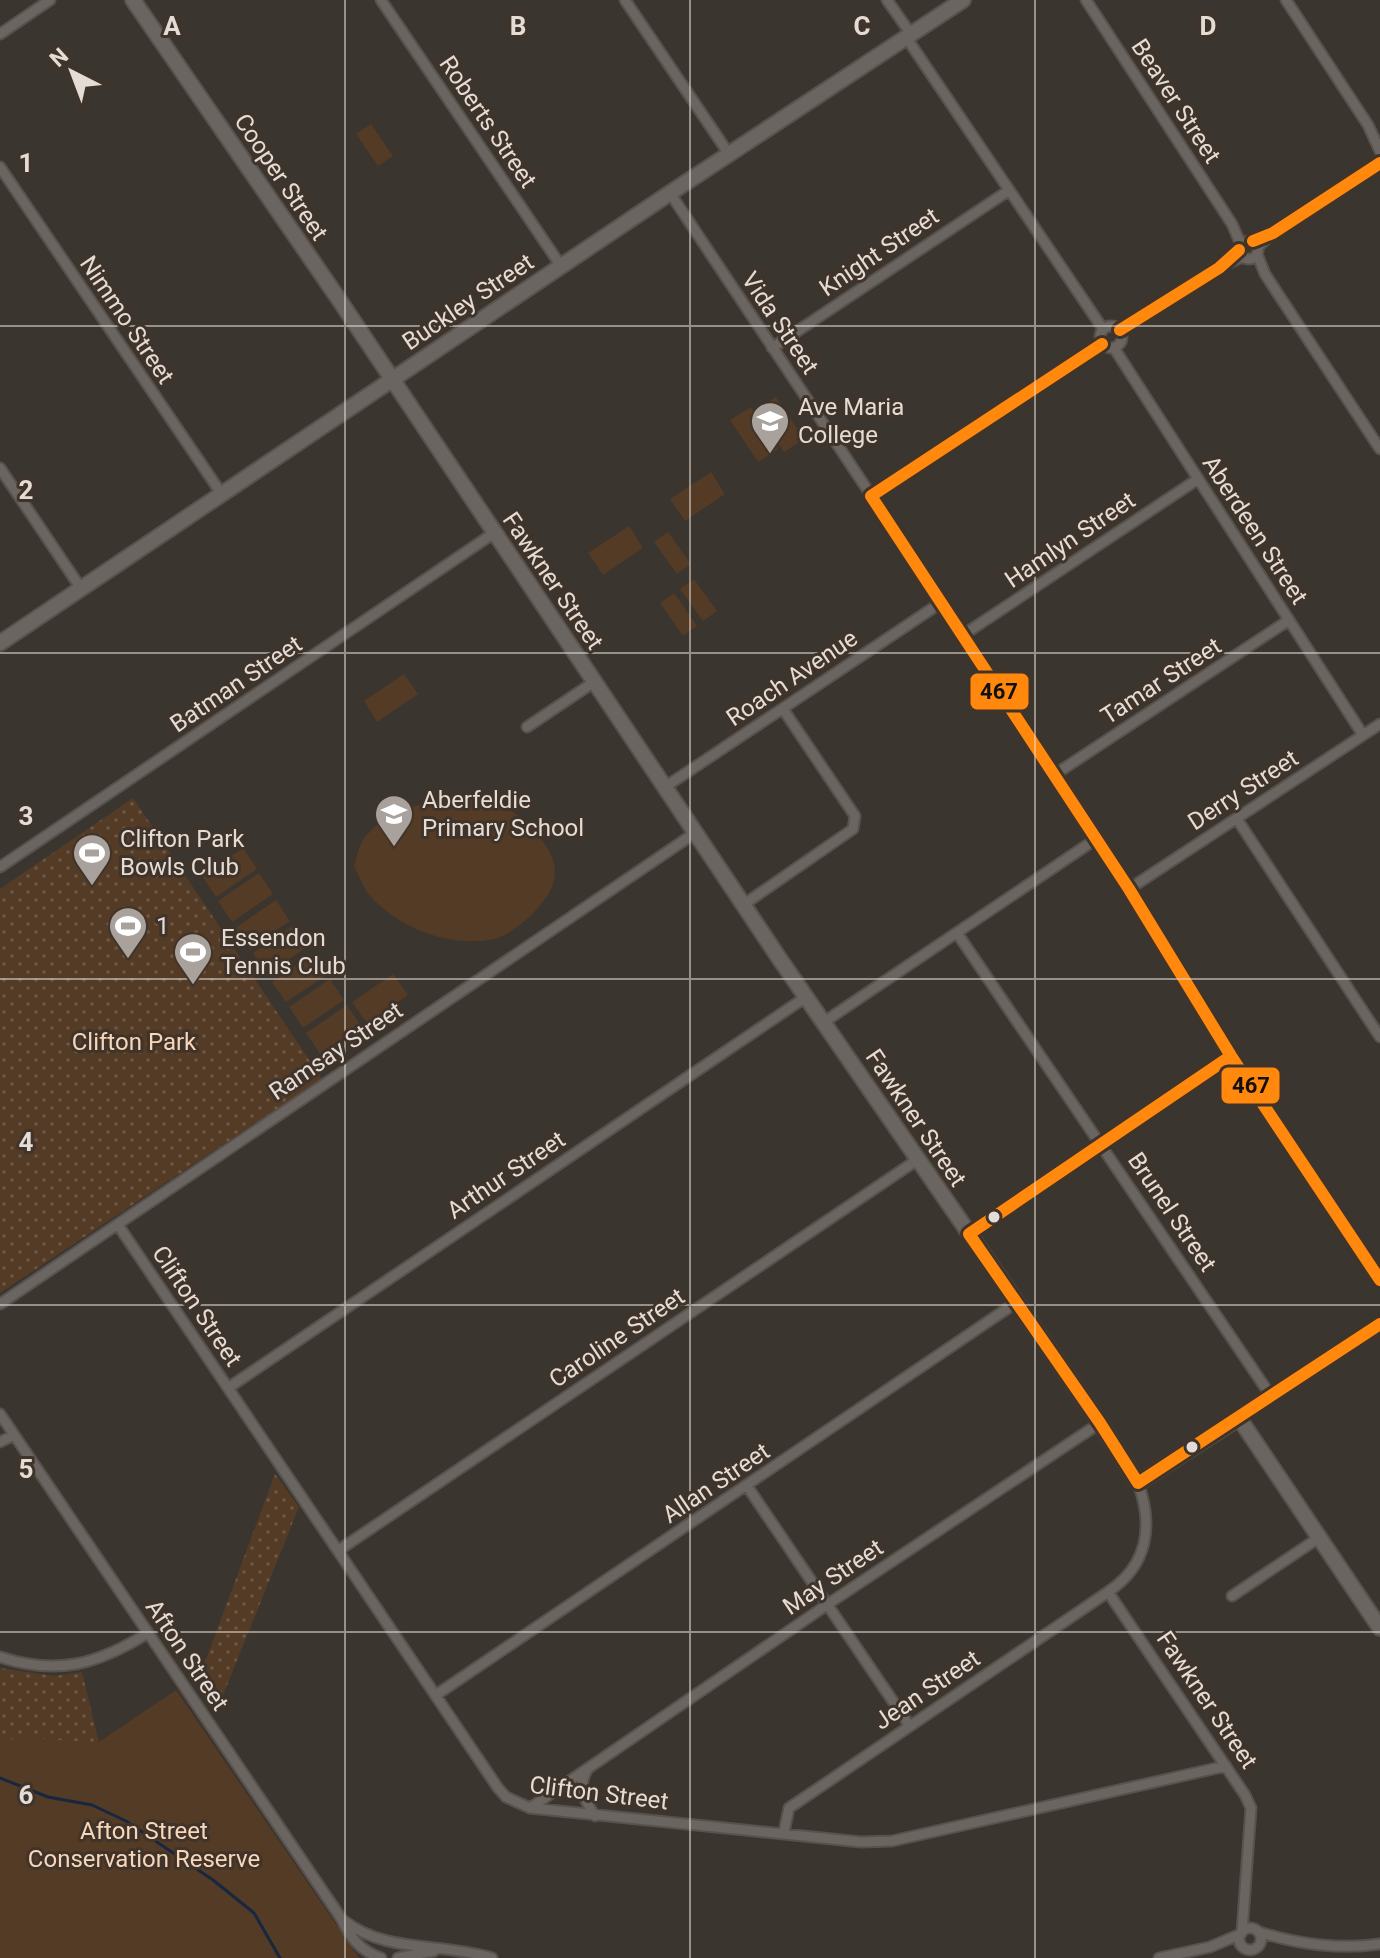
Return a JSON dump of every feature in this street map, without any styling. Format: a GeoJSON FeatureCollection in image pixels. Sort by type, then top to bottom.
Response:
{"type":"FeatureCollection","features":[{"type":"Feature","properties":{"kind":"street"},"geometry":{"type":"LineString","coordinates":[[0,34],[50,0]]}},
{"type":"Feature","properties":{"kind":"street","name":"Cooper Street"},"geometry":{"type":"LineString","coordinates":[[133,0],[340,301],[391,381]]}},
{"type":"Feature","properties":{"kind":"street","name":"Roberts Street"},"geometry":{"type":"LineString","coordinates":[[381,0],[561,266]]}},
{"type":"Feature","properties":{"kind":"street"},"geometry":{"type":"LineString","coordinates":[[625,0],[729,154]]}},
{"type":"Feature","properties":{"kind":"street"},"geometry":{"type":"LineString","coordinates":[[887,0],[1008,191],[1103,329]]}},
{"type":"Feature","properties":{"kind":"street","name":"Buckley Street"},"geometry":{"type":"LineString","coordinates":[[0,643],[963,0]]}},
{"type":"Feature","properties":{"kind":"street","name":"Beaver Street"},"geometry":{"type":"LineString","coordinates":[[1086,0],[1380,449]]}},
{"type":"Feature","properties":{"kind":"street"},"geometry":{"type":"LineString","coordinates":[[1286,0],[1368,125],[1380,151]]}},
{"type":"Feature","properties":{"kind":"street"},"geometry":{"type":"LineString","coordinates":[[1368,125],[1380,138]]}},
{"type":"Feature","properties":{"kind":"street"},"geometry":{"type":"LineString","coordinates":[[1120,330],[1380,163]]}},
{"type":"Feature","properties":{"kind":"street","name":"Nimmo Street"},"geometry":{"type":"LineString","coordinates":[[0,167],[221,493]]}},
{"type":"Feature","properties":{"kind":"street","name":"Knight Street"},"geometry":{"type":"LineString","coordinates":[[772,348],[1008,191]]}},
{"type":"Feature","properties":{"kind":"street","name":"Vida Street"},"geometry":{"type":"LineString","coordinates":[[670,193],[942,602],[1129,889],[1231,1056],[1380,1280]]}},
{"type":"Feature","properties":{"kind":"street"},"geometry":{"type":"LineString","coordinates":[[1112,325],[1120,330],[1122,340],[1114,348],[1102,344],[1099,336],[1103,329],[1112,325]]}},
{"type":"Feature","properties":{"kind":"street"},"geometry":{"type":"LineString","coordinates":[[871,496],[1102,344]]}},
{"type":"Feature","properties":{"kind":"street","name":"Aberdeen Street"},"geometry":{"type":"LineString","coordinates":[[1114,348],[1363,735]]}},
{"type":"Feature","properties":{"kind":"street","name":"Fawkner Street"},"geometry":{"type":"LineString","coordinates":[[391,381],[743,905],[1100,1423],[1138,1483],[1145,1528],[1143,1553],[1134,1570],[1108,1592],[1251,1808],[1242,1933]]}},
{"type":"Feature","properties":{"kind":"street"},"geometry":{"type":"LineString","coordinates":[[0,468],[80,587]]}},
{"type":"Feature","properties":{"kind":"street","name":"Hamlyn Street"},"geometry":{"type":"LineString","coordinates":[[963,635],[1198,479]]}},
{"type":"Feature","properties":{"kind":"street","name":"Batman Street"},"geometry":{"type":"LineString","coordinates":[[0,867],[494,533]]}},
{"type":"Feature","properties":{"kind":"street","name":"Roach Avenue"},"geometry":{"type":"LineString","coordinates":[[665,787],[942,602]]}},
{"type":"Feature","properties":{"kind":"street","name":"Tamar Street"},"geometry":{"type":"LineString","coordinates":[[1054,775],[1289,620]]}},
{"type":"Feature","properties":{"kind":"street"},"geometry":{"type":"LineString","coordinates":[[527,727],[594,682]]}},
{"type":"Feature","properties":{"kind":"street"},"geometry":{"type":"LineString","coordinates":[[743,905],[853,829],[855,816],[783,709]]}},
{"type":"Feature","properties":{"kind":"street","name":"Derry Street"},"geometry":{"type":"LineString","coordinates":[[1129,889],[1380,724]]}},
{"type":"Feature","properties":{"kind":"street"},"geometry":{"type":"LineString","coordinates":[[1237,819],[1380,1037]]}},
{"type":"Feature","properties":{"kind":"street","name":"Ramsay Street"},"geometry":{"type":"LineString","coordinates":[[0,1304],[695,833]]}},
{"type":"Feature","properties":{"kind":"street"},"geometry":{"type":"LineString","coordinates":[[824,1022],[1096,839]]}},
{"type":"Feature","properties":{"kind":"street","name":"Brunel Street"},"geometry":{"type":"LineString","coordinates":[[957,933],[1271,1396]]}},
{"type":"Feature","properties":{"kind":"street","name":"Arthur Street"},"geometry":{"type":"LineString","coordinates":[[228,1388],[806,997]]}},
{"type":"Feature","properties":{"kind":"street"},"geometry":{"type":"LineString","coordinates":[[969,1234],[1231,1056]]}},
{"type":"Feature","properties":{"kind":"street","name":"Caroline Street"},"geometry":{"type":"LineString","coordinates":[[339,1550],[917,1160]]}},
{"type":"Feature","properties":{"kind":"street","name":"Clifton Street"},"geometry":{"type":"LineString","coordinates":[[118,1225],[506,1797],[530,1808],[595,1816],[784,1832],[861,1842],[892,1841],[1226,1766]]}},
{"type":"Feature","properties":{"kind":"street","name":"Allan Street"},"geometry":{"type":"LineString","coordinates":[[436,1695],[1017,1302]]}},
{"type":"Feature","properties":{"kind":"street"},"geometry":{"type":"LineString","coordinates":[[1138,1483],[1380,1324]]}},
{"type":"Feature","properties":{"kind":"street","name":"Afton Street"},"geometry":{"type":"LineString","coordinates":[[0,1414],[347,1931],[361,1948],[381,1958]]}},
{"type":"Feature","properties":{"kind":"street"},"geometry":{"type":"LineString","coordinates":[[1239,1418],[1380,1628]]}},
{"type":"Feature","properties":{"kind":"street","name":"May Street"},"geometry":{"type":"LineString","coordinates":[[530,1808],[1100,1423]]}},
{"type":"Feature","properties":{"kind":"street"},"geometry":{"type":"LineString","coordinates":[[0,1442],[14,1435]]}},
{"type":"Feature","properties":{"kind":"street"},"geometry":{"type":"LineString","coordinates":[[747,1486],[909,1725]]}},
{"type":"Feature","properties":{"kind":"street"},"geometry":{"type":"LineString","coordinates":[[1232,1596],[1320,1537]]}},
{"type":"Feature","properties":{"kind":"street","name":"Jean Street"},"geometry":{"type":"LineString","coordinates":[[784,1832],[789,1808],[1108,1592]]}},
{"type":"Feature","properties":{"kind":"street"},"geometry":{"type":"LineString","coordinates":[[0,1657],[34,1666],[72,1666],[106,1657],[148,1633]]}},
{"type":"Feature","properties":{"kind":"street"},"geometry":{"type":"LineString","coordinates":[[589,1767],[581,1783],[582,1794],[595,1816]]}},
{"type":"Feature","properties":{"kind":"street","name":"Fawkner Street"},"geometry":{"type":"LineString","coordinates":[[1246,1902],[1257,1931]]}},
{"type":"Feature","properties":{"kind":"street"},"geometry":{"type":"LineString","coordinates":[[341,1918],[361,1932],[383,1940],[413,1947],[465,1950],[492,1958]]}},
{"type":"Feature","properties":{"kind":"street"},"geometry":{"type":"LineString","coordinates":[[1159,1958],[1210,1947],[1249,1928],[1286,1940],[1344,1946],[1380,1944]]}},
{"type":"Feature","properties":{"kind":"street"},"geometry":{"type":"LineString","coordinates":[[1257,1931],[1260,1944]]}},
{"type":"Feature","properties":{"kind":"street"},"geometry":{"type":"LineString","coordinates":[[1242,1933],[1240,1941],[1243,1947]]}},
{"type":"Feature","properties":{"kind":"street"},"geometry":{"type":"LineString","coordinates":[[1210,1947],[1243,1947],[1251,1950],[1260,1944],[1286,1940]]}},
{"type":"Feature","properties":{"kind":"street"},"geometry":{"type":"LineString","coordinates":[[398,1958],[445,1949]]}},
{"type":"Feature","properties":{"kind":"green space"},"geometry":{"type":"Polygon","coordinates":[[[371,124],[393,156],[378,166],[356,134],[371,124]]]}},
{"type":"Feature","properties":{"kind":"green space"},"geometry":{"type":"Polygon","coordinates":[[[776,397],[804,439],[784,452],[756,410],[776,397]]]}},
{"type":"Feature","properties":{"kind":"green space"},"geometry":{"type":"Polygon","coordinates":[[[751,407],[778,449],[758,462],[730,420],[751,407]]]}},
{"type":"Feature","properties":{"kind":"green space"},"geometry":{"type":"Polygon","coordinates":[[[711,472],[725,494],[685,521],[670,499],[711,472]]]}},
{"type":"Feature","properties":{"kind":"green space"},"geometry":{"type":"Polygon","coordinates":[[[629,526],[643,548],[603,575],[588,553],[629,526]]]}},
{"type":"Feature","properties":{"kind":"green space"},"geometry":{"type":"Polygon","coordinates":[[[668,532],[691,564],[677,574],[654,542],[668,532]]]}},
{"type":"Feature","properties":{"kind":"green space"},"geometry":{"type":"Polygon","coordinates":[[[694,579],[717,611],[703,621],[680,589],[694,579]]]}},
{"type":"Feature","properties":{"kind":"green space"},"geometry":{"type":"Polygon","coordinates":[[[674,593],[697,626],[683,636],[660,603],[674,593]]]}},
{"type":"Feature","properties":{"kind":"green space"},"geometry":{"type":"Polygon","coordinates":[[[404,674],[418,694],[377,722],[364,701],[404,674]]]}},
{"type":"Feature","properties":{"kind":"green space"},"geometry":{"type":"Polygon","coordinates":[[[473,796],[502,805],[519,816],[549,851],[555,876],[542,902],[516,928],[494,939],[461,941],[428,934],[397,919],[369,895],[354,866],[363,840],[388,818],[429,802],[473,796]]]}},
{"type":"Feature","properties":{"kind":"green space","name":"Clifton Park"},"geometry":{"type":"Polygon","coordinates":[[[133,798],[322,1079],[0,1293],[0,889],[133,798]]]}},
{"type":"Feature","properties":{"kind":"green space"},"geometry":{"type":"Polygon","coordinates":[[[243,848],[257,869],[216,897],[202,876],[243,848]]]}},
{"type":"Feature","properties":{"kind":"green space"},"geometry":{"type":"Polygon","coordinates":[[[259,873],[273,894],[232,922],[218,901],[259,873]]]}},
{"type":"Feature","properties":{"kind":"green space"},"geometry":{"type":"Polygon","coordinates":[[[276,900],[290,921],[249,949],[235,928],[276,900]]]}},
{"type":"Feature","properties":{"kind":"green space"},"geometry":{"type":"Polygon","coordinates":[[[294,925],[308,946],[267,974],[253,953],[294,925]]]}},
{"type":"Feature","properties":{"kind":"green space"},"geometry":{"type":"Polygon","coordinates":[[[313,954],[327,975],[286,1002],[272,982],[313,954]]]}},
{"type":"Feature","properties":{"kind":"green space"},"geometry":{"type":"Polygon","coordinates":[[[393,974],[408,995],[367,1023],[352,1002],[393,974]]]}},
{"type":"Feature","properties":{"kind":"green space"},"geometry":{"type":"Polygon","coordinates":[[[330,979],[344,1000],[303,1028],[289,1007],[330,979]]]}},
{"type":"Feature","properties":{"kind":"green space"},"geometry":{"type":"Polygon","coordinates":[[[347,1005],[361,1026],[320,1054],[306,1033],[347,1005]]]}},
{"type":"Feature","properties":{"kind":"green space"},"geometry":{"type":"Polygon","coordinates":[[[275,1474],[299,1507],[219,1705],[199,1678],[275,1474]]]}},
{"type":"Feature","properties":{"kind":"green space"},"geometry":{"type":"Polygon","coordinates":[[[0,1668],[55,1676],[82,1672],[99,1743],[34,1738],[0,1740],[0,1668]]]}},
{"type":"Feature","properties":{"kind":"green space","name":"Afton Street Conservation Reserve"},"geometry":{"type":"Polygon","coordinates":[[[176,1690],[359,1958],[0,1958],[0,1740],[34,1738],[99,1742],[176,1690]]]}},
{"type":"Feature","properties":{"kind":"waterway"},"geometry":{"type":"LineString","coordinates":[[0,1778],[48,1797],[92,1805],[126,1821],[213,1880],[254,1913],[280,1958]]}},
{"type":"Feature","properties":{"kind":"transit line","name":"467"},"geometry":{"type":"LineString","coordinates":[[1253,241],[1273,233],[1380,163]]}},
{"type":"Feature","properties":{"kind":"transit line","name":"467"},"geometry":{"type":"LineString","coordinates":[[1120,330],[1219,268],[1239,250]]}},
{"type":"Feature","properties":{"kind":"transit line","name":"467"},"geometry":{"type":"LineString","coordinates":[[871,496],[1102,344]]}},
{"type":"Feature","properties":{"kind":"transit line","name":"467"},"geometry":{"type":"LineString","coordinates":[[871,496],[1129,889],[1231,1056],[1380,1280]]}},
{"type":"Feature","properties":{"kind":"transit line","name":"467"},"geometry":{"type":"LineString","coordinates":[[1231,1056],[969,1234],[1138,1483],[1380,1324]]}},
{"type":"Feature","properties":{"kind":"place","name":"Ave Maria College"},"geometry":{"type":"Point","coordinates":[770,455]}},
{"type":"Feature","properties":{"kind":"place","name":"Aberfeldie Primary School"},"geometry":{"type":"Point","coordinates":[394,848]}},
{"type":"Feature","properties":{"kind":"place","name":"Clifton Park Bowls Club"},"geometry":{"type":"Point","coordinates":[92,887]}},
{"type":"Feature","properties":{"kind":"place","name":"1"},"geometry":{"type":"Point","coordinates":[128,960]}},
{"type":"Feature","properties":{"kind":"place","name":"Essendon Tennis Club"},"geometry":{"type":"Point","coordinates":[193,986]}}]}
